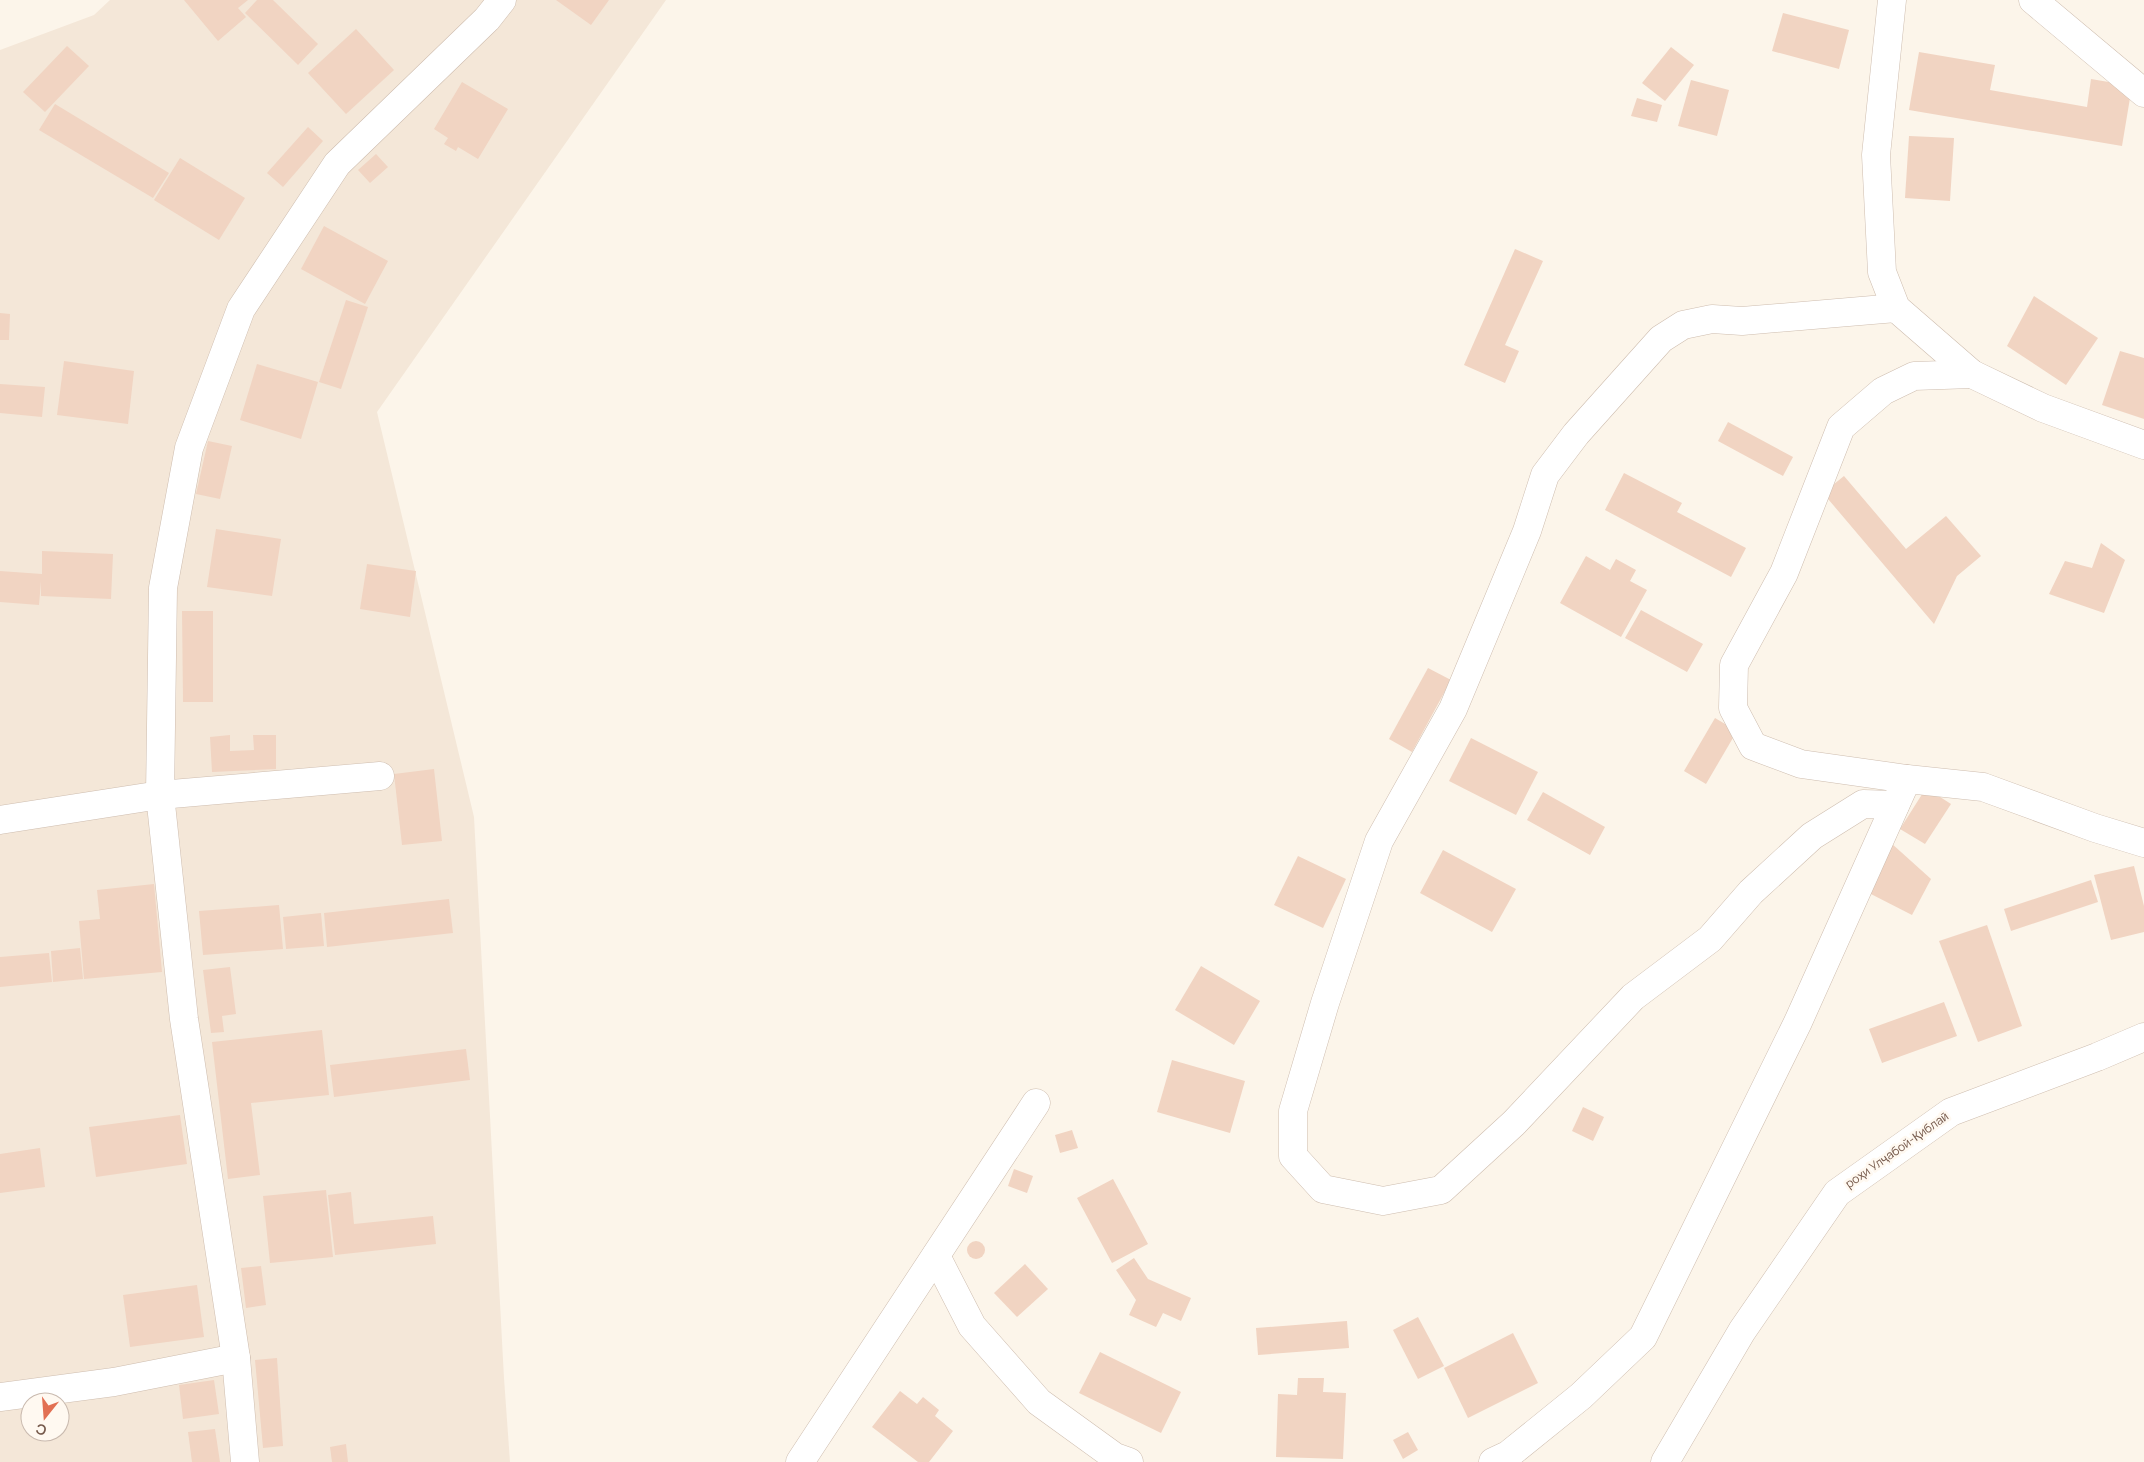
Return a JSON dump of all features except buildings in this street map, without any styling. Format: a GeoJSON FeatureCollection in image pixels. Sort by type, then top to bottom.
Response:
{"type":"FeatureCollection","features":[{"type":"Feature","properties":{"kind":"street"},"geometry":{"type":"LineString","coordinates":[[245,1462],[236,1358],[184,1019],[160,795],[163,588],[189,448],[241,309],[337,164],[488,19],[502,0]]}},
{"type":"Feature","properties":{"kind":"street"},"geometry":{"type":"LineString","coordinates":[[1892,0],[1876,155],[1882,272],[1896,308],[1972,374],[2043,408],[2144,445]]}},
{"type":"Feature","properties":{"kind":"street"},"geometry":{"type":"LineString","coordinates":[[2033,0],[2144,93]]}},
{"type":"Feature","properties":{"kind":"street"},"geometry":{"type":"LineString","coordinates":[[1895,805],[1862,804],[1812,836],[1750,892],[1710,939],[1633,997],[1514,1123],[1442,1190],[1383,1201],[1323,1189],[1293,1156],[1293,1111],[1325,1003],[1379,841],[1453,709],[1527,531],[1545,476],[1576,434],[1661,339],[1683,324],[1712,319],[1742,320],[1896,308]]}},
{"type":"Feature","properties":{"kind":"street"},"geometry":{"type":"LineString","coordinates":[[1972,374],[1914,376],[1883,391],[1841,428],[1784,573],[1734,665],[1733,708],[1753,746],[1801,764],[1907,779],[1983,787],[2095,828],[2144,843]]}},
{"type":"Feature","properties":{"kind":"street"},"geometry":{"type":"LineString","coordinates":[[0,820],[160,795],[380,776]]}},
{"type":"Feature","properties":{"kind":"street"},"geometry":{"type":"LineString","coordinates":[[1493,1462],[1508,1454],[1582,1396],[1643,1337],[1798,1022],[1907,779]]}},
{"type":"Feature","properties":{"kind":"street","name":"роҳи Улҷабой-Қиблаӣ"},"geometry":{"type":"LineString","coordinates":[[1665,1462],[1742,1331],[1837,1193],[1951,1112],[2097,1057],[2144,1037]]}},
{"type":"Feature","properties":{"kind":"street"},"geometry":{"type":"LineString","coordinates":[[800,1462],[1036,1103]]}},
{"type":"Feature","properties":{"kind":"street"},"geometry":{"type":"LineString","coordinates":[[936,1256],[972,1326],[1039,1402],[1115,1457],[1129,1462]]}},
{"type":"Feature","properties":{"kind":"street"},"geometry":{"type":"LineString","coordinates":[[0,1397],[114,1382],[236,1358]]}},
{"type":"Feature","properties":{"kind":"shaded area"},"geometry":{"type":"Polygon","coordinates":[[[110,0],[666,0],[377,412],[474,817],[510,1462],[0,1462],[0,50],[94,15],[110,0]]]}}]}
